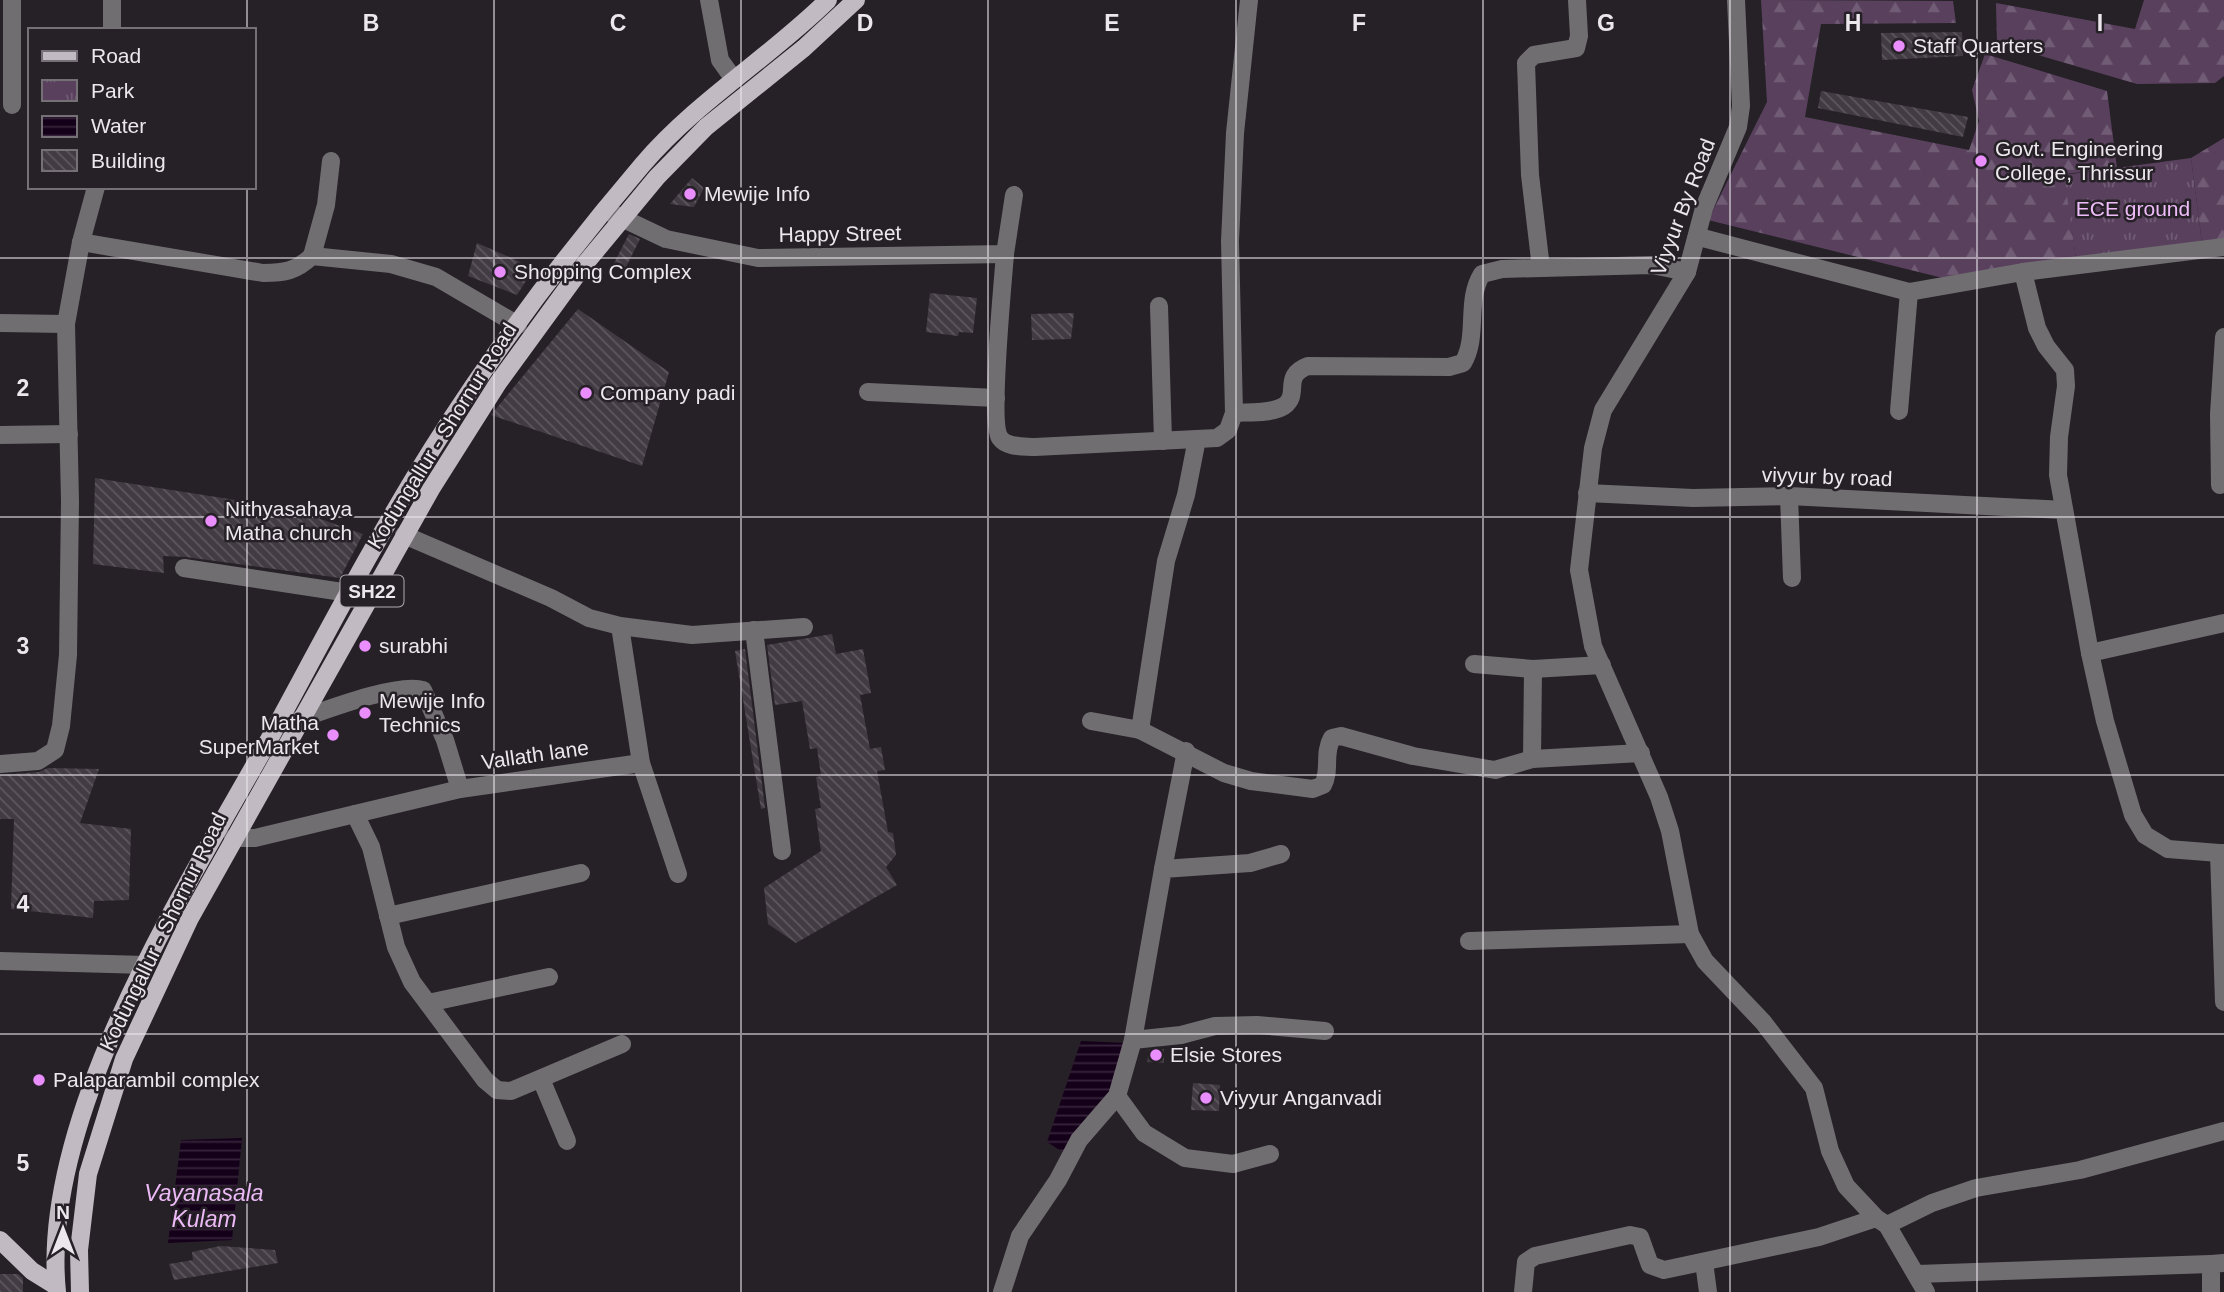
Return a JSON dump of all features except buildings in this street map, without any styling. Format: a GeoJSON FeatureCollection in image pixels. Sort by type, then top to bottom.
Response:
{"type":"FeatureCollection","features":[{"type":"Feature","properties":{"kind":"main road","name":"Kodungallur - Shornur Road"},"geometry":{"type":"LineString","coordinates":[[56,1289],[58,1225],[67,1168],[115,1031],[146,965],[349,593],[432,450],[518,325],[647,159],[733,78],[828,0]]}},
{"type":"Feature","properties":{"kind":"main road","name":"Kodungallur - Shornur Road"},"geometry":{"type":"LineString","coordinates":[[80,1288],[81,1222],[88,1174],[102,1122],[124,1059],[156,986],[233,838],[404,535],[498,383],[621,220],[706,127],[804,48],[856,0]]}},
{"type":"Feature","properties":{"kind":"main road"},"geometry":{"type":"LineString","coordinates":[[0,1240],[32,1271],[56,1289],[80,1288]]}},
{"type":"Feature","properties":{"kind":"street"},"geometry":{"type":"LineString","coordinates":[[12,0],[14,106]]}},
{"type":"Feature","properties":{"kind":"street"},"geometry":{"type":"LineString","coordinates":[[112,0],[112,28]]}},
{"type":"Feature","properties":{"kind":"street"},"geometry":{"type":"LineString","coordinates":[[709,0],[720,60],[733,78]]}},
{"type":"Feature","properties":{"kind":"street"},"geometry":{"type":"LineString","coordinates":[[1014,195],[1005,254],[996,398],[996,427],[1000,438],[1009,444],[1035,447],[1217,438],[1227,430],[1234,412],[1230,241],[1235,133],[1249,0]]}},
{"type":"Feature","properties":{"kind":"street"},"geometry":{"type":"LineString","coordinates":[[1541,268],[1530,175],[1526,63],[1534,55],[1576,48],[1579,36],[1577,0]]}},
{"type":"Feature","properties":{"kind":"street","name":"Viyyur By Road"},"geometry":{"type":"LineString","coordinates":[[1690,934],[1676,850],[1659,797],[1593,646],[1579,570],[1593,448],[1603,411],[1688,272],[1699,237],[1704,208],[1738,127],[1741,106],[1736,0]]}},
{"type":"Feature","properties":{"kind":"street"},"geometry":{"type":"LineString","coordinates":[[81,242],[264,273],[284,273],[299,268],[312,256],[326,205],[331,162]]}},
{"type":"Feature","properties":{"kind":"street"},"geometry":{"type":"LineString","coordinates":[[0,764],[38,761],[55,750],[61,726],[68,655],[69,434],[66,324],[81,242],[95,189]]}},
{"type":"Feature","properties":{"kind":"street","name":"Happy Street"},"geometry":{"type":"LineString","coordinates":[[605,210],[621,220],[666,239],[758,258],[1005,254]]}},
{"type":"Feature","properties":{"kind":"street"},"geometry":{"type":"LineString","coordinates":[[1699,237],[1909,292],[2023,272],[2224,247]]}},
{"type":"Feature","properties":{"kind":"street"},"geometry":{"type":"LineString","coordinates":[[312,256],[391,264],[436,277],[518,325]]}},
{"type":"Feature","properties":{"kind":"street"},"geometry":{"type":"LineString","coordinates":[[1234,412],[1264,411],[1283,406],[1290,398],[1296,370],[1308,366],[1449,366],[1463,363],[1470,351],[1474,287],[1482,274],[1502,269],[1652,265],[1688,272]]}},
{"type":"Feature","properties":{"kind":"street"},"geometry":{"type":"LineString","coordinates":[[2023,272],[2037,328],[2046,346],[2065,370],[2066,386],[2057,475],[2105,721],[2133,815],[2145,835],[2168,849],[2222,853],[2224,1002]]}},
{"type":"Feature","properties":{"kind":"street"},"geometry":{"type":"LineString","coordinates":[[1899,411],[1909,292]]}},
{"type":"Feature","properties":{"kind":"street"},"geometry":{"type":"LineString","coordinates":[[1159,306],[1163,441]]}},
{"type":"Feature","properties":{"kind":"street"},"geometry":{"type":"LineString","coordinates":[[0,323],[66,324]]}},
{"type":"Feature","properties":{"kind":"street"},"geometry":{"type":"LineString","coordinates":[[2220,485],[2219,414],[2224,337]]}},
{"type":"Feature","properties":{"kind":"street"},"geometry":{"type":"LineString","coordinates":[[868,392],[996,398]]}},
{"type":"Feature","properties":{"kind":"street"},"geometry":{"type":"LineString","coordinates":[[0,435],[69,434]]}},
{"type":"Feature","properties":{"kind":"street"},"geometry":{"type":"LineString","coordinates":[[1140,730],[1166,561],[1186,495],[1197,439]]}},
{"type":"Feature","properties":{"kind":"street","name":"viyyur by road"},"geometry":{"type":"LineString","coordinates":[[1587,493],[1693,498],[1789,496],[2064,510]]}},
{"type":"Feature","properties":{"kind":"street"},"geometry":{"type":"LineString","coordinates":[[1789,496],[1792,578]]}},
{"type":"Feature","properties":{"kind":"street"},"geometry":{"type":"LineString","coordinates":[[404,535],[551,598],[589,618],[620,626],[692,635],[804,627]]}},
{"type":"Feature","properties":{"kind":"street"},"geometry":{"type":"LineString","coordinates":[[184,568],[349,593]]}},
{"type":"Feature","properties":{"kind":"street"},"geometry":{"type":"LineString","coordinates":[[2090,653],[2224,623]]}},
{"type":"Feature","properties":{"kind":"street"},"geometry":{"type":"LineString","coordinates":[[620,626],[641,763],[678,874]]}},
{"type":"Feature","properties":{"kind":"street"},"geometry":{"type":"LineString","coordinates":[[754,630],[782,851]]}},
{"type":"Feature","properties":{"kind":"street"},"geometry":{"type":"LineString","coordinates":[[1474,664],[1533,668],[1602,665]]}},
{"type":"Feature","properties":{"kind":"street"},"geometry":{"type":"LineString","coordinates":[[1532,759],[1533,668]]}},
{"type":"Feature","properties":{"kind":"street","name":"Vallath lane"},"geometry":{"type":"LineString","coordinates":[[299,719],[414,687],[423,690],[445,740],[460,789],[641,763]]}},
{"type":"Feature","properties":{"kind":"street"},"geometry":{"type":"LineString","coordinates":[[1091,721],[1140,730],[1224,772],[1251,781],[1312,789],[1323,785],[1327,777],[1328,746],[1332,738],[1341,736],[1413,756],[1495,770],[1532,759],[1641,753]]}},
{"type":"Feature","properties":{"kind":"street"},"geometry":{"type":"LineString","coordinates":[[1002,1292],[1020,1237],[1058,1180],[1079,1140],[1117,1096],[1133,1040],[1186,751]]}},
{"type":"Feature","properties":{"kind":"street"},"geometry":{"type":"LineString","coordinates":[[233,838],[255,838],[460,789]]}},
{"type":"Feature","properties":{"kind":"street"},"geometry":{"type":"LineString","coordinates":[[355,814],[371,847],[396,947],[412,982],[485,1080],[497,1090],[511,1091],[622,1044]]}},
{"type":"Feature","properties":{"kind":"street"},"geometry":{"type":"LineString","coordinates":[[1163,869],[1250,863],[1281,854]]}},
{"type":"Feature","properties":{"kind":"street"},"geometry":{"type":"LineString","coordinates":[[388,916],[581,873]]}},
{"type":"Feature","properties":{"kind":"street"},"geometry":{"type":"LineString","coordinates":[[1469,941],[1690,934],[1705,961],[1763,1021],[1814,1088],[1830,1151],[1846,1186],[1882,1221],[1926,1292]]}},
{"type":"Feature","properties":{"kind":"street"},"geometry":{"type":"LineString","coordinates":[[0,961],[146,965]]}},
{"type":"Feature","properties":{"kind":"street"},"geometry":{"type":"LineString","coordinates":[[428,1003],[549,977]]}},
{"type":"Feature","properties":{"kind":"street"},"geometry":{"type":"LineString","coordinates":[[1133,1040],[1181,1035],[1215,1026],[1257,1025],[1325,1031]]}},
{"type":"Feature","properties":{"kind":"street"},"geometry":{"type":"LineString","coordinates":[[541,1079],[567,1141]]}},
{"type":"Feature","properties":{"kind":"street"},"geometry":{"type":"LineString","coordinates":[[1117,1096],[1144,1133],[1185,1158],[1233,1164],[1270,1154]]}},
{"type":"Feature","properties":{"kind":"street"},"geometry":{"type":"LineString","coordinates":[[1522,1292],[1526,1262],[1535,1256],[1630,1235],[1640,1237],[1654,1269],[1704,1262],[1882,1221],[1976,1188],[2080,1170],[2224,1131]]}},
{"type":"Feature","properties":{"kind":"street"},"geometry":{"type":"LineString","coordinates":[[1704,1262],[1707,1292]]}},
{"type":"Feature","properties":{"kind":"street"},"geometry":{"type":"LineString","coordinates":[[1917,1274],[2218,1263],[2211,1292]]}},
{"type":"Feature","properties":{"kind":"green space"},"geometry":{"type":"Polygon","coordinates":[[[1761,0],[1953,1],[1956,23],[1821,24],[1805,117],[1969,150],[1979,121],[1972,90],[1985,54],[2107,91],[2117,168],[2065,174],[2076,259],[1943,278],[1708,220],[1767,102],[1761,0]]]}},
{"type":"Feature","properties":{"kind":"green space"},"geometry":{"type":"Polygon","coordinates":[[[2144,0],[2224,0],[2224,76],[2215,83],[2137,84],[1997,43],[1996,3],[2135,29],[2144,0]]]}},
{"type":"Feature","properties":{"kind":"green space"},"geometry":{"type":"Polygon","coordinates":[[[2224,138],[2224,242],[2202,243],[2191,158],[2224,138]]]}},
{"type":"Feature","properties":{"kind":"green space","name":"ECE ground"},"geometry":{"type":"Polygon","coordinates":[[[2191,158],[2202,243],[2076,259],[2064,175],[2191,158]]]}},
{"type":"Feature","properties":{"kind":"water"},"geometry":{"type":"Polygon","coordinates":[[[1081,1041],[1127,1043],[1113,1092],[1066,1154],[1047,1142],[1081,1041]]]}},
{"type":"Feature","properties":{"kind":"water","name":"Vayanasala Kulam"},"geometry":{"type":"Polygon","coordinates":[[[242,1138],[232,1240],[168,1243],[181,1140],[242,1138]]]}},
{"type":"Feature","properties":{"kind":"place","name":"Staff Quarters"},"geometry":{"type":"Point","coordinates":[1899,46]}},
{"type":"Feature","properties":{"kind":"place","name":"Govt. Engineering College, Thrissur"},"geometry":{"type":"Point","coordinates":[1981,161]}},
{"type":"Feature","properties":{"kind":"place","name":"Mewije Info"},"geometry":{"type":"Point","coordinates":[690,194]}},
{"type":"Feature","properties":{"kind":"place","name":"Shopping Complex"},"geometry":{"type":"Point","coordinates":[500,272]}},
{"type":"Feature","properties":{"kind":"place","name":"Company padi"},"geometry":{"type":"Point","coordinates":[586,393]}},
{"type":"Feature","properties":{"kind":"place","name":"Nithyasahaya Matha church"},"geometry":{"type":"Point","coordinates":[211,521]}},
{"type":"Feature","properties":{"kind":"place","name":"surabhi"},"geometry":{"type":"Point","coordinates":[365,646]}},
{"type":"Feature","properties":{"kind":"place","name":"Mewije Info Technics"},"geometry":{"type":"Point","coordinates":[365,713]}},
{"type":"Feature","properties":{"kind":"place","name":"Matha SuperMarket"},"geometry":{"type":"Point","coordinates":[333,735]}},
{"type":"Feature","properties":{"kind":"place","name":"Elsie Stores"},"geometry":{"type":"Point","coordinates":[1156,1055]}},
{"type":"Feature","properties":{"kind":"place","name":"Palaparambil complex"},"geometry":{"type":"Point","coordinates":[39,1080]}},
{"type":"Feature","properties":{"kind":"place","name":"Viyyur Anganvadi"},"geometry":{"type":"Point","coordinates":[1206,1098]}}]}
